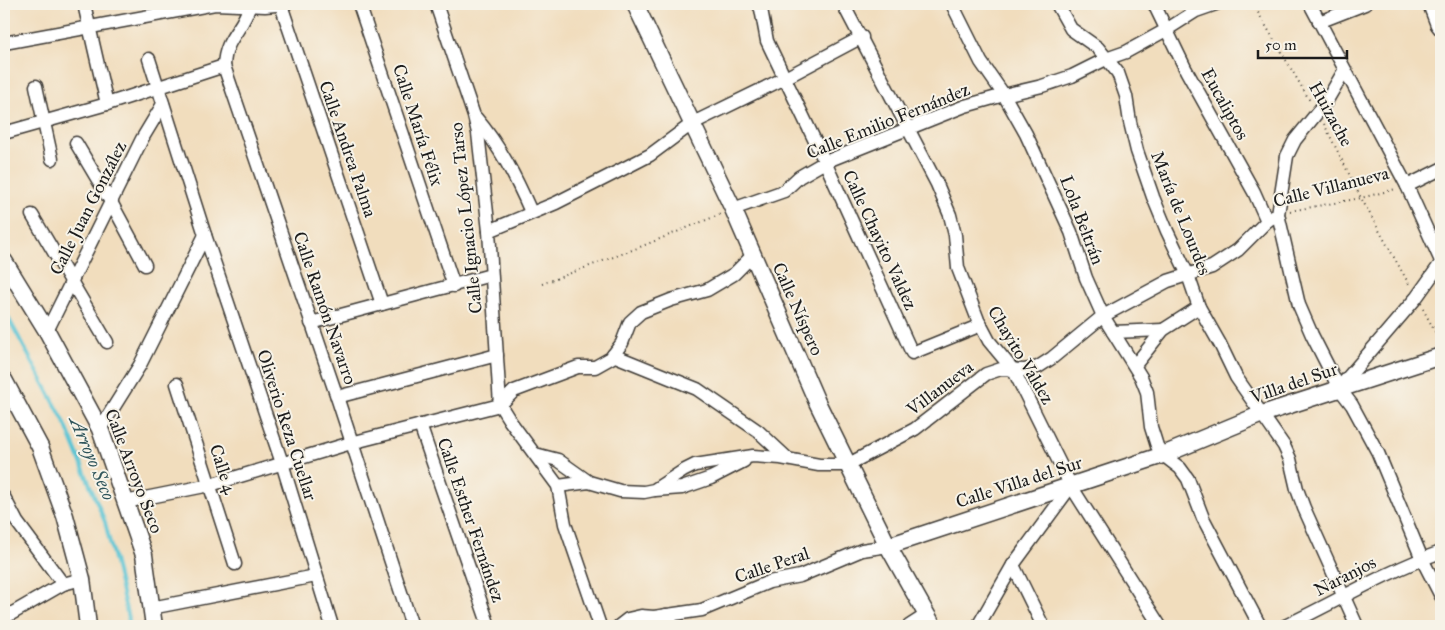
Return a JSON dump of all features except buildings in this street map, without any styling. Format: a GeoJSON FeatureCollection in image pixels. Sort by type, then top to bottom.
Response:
{"type":"FeatureCollection","features":[{"type":"Feature","properties":{"kind":"street"},"geometry":{"type":"LineString","coordinates":[[84,4],[107,104]]}},
{"type":"Feature","properties":{"kind":"street"},"geometry":{"type":"LineString","coordinates":[[4,43],[214,4],[265,6],[284,4]]}},
{"type":"Feature","properties":{"kind":"street","name":"Calle Ramón Navarro"},"geometry":{"type":"LineString","coordinates":[[250,4],[246,16],[228,43],[224,54],[224,66],[337,397],[412,626]]}},
{"type":"Feature","properties":{"kind":"street","name":"Calle Andrea Palma"},"geometry":{"type":"LineString","coordinates":[[284,4],[382,304]]}},
{"type":"Feature","properties":{"kind":"street","name":"Calle María Félix"},"geometry":{"type":"LineString","coordinates":[[359,4],[454,286]]}},
{"type":"Feature","properties":{"kind":"street","name":"Calle Ignacio López Tarso"},"geometry":{"type":"LineString","coordinates":[[436,4],[478,133],[489,231],[500,405]]}},
{"type":"Feature","properties":{"kind":"street","name":"Calle Níspero"},"geometry":{"type":"LineString","coordinates":[[635,4],[693,123],[817,402],[888,546],[930,621]]}},
{"type":"Feature","properties":{"kind":"street","name":"Calle Chayito Valdez"},"geometry":{"type":"LineString","coordinates":[[758,4],[767,41],[825,162],[912,353],[981,325]]}},
{"type":"Feature","properties":{"kind":"street"},"geometry":{"type":"LineString","coordinates":[[844,4],[908,128]]}},
{"type":"Feature","properties":{"kind":"street","name":"Lola Beltrán"},"geometry":{"type":"LineString","coordinates":[[952,4],[981,62],[1004,94],[1043,168],[1071,232],[1086,278],[1103,316],[1142,377],[1147,392],[1150,427],[1157,446],[1163,455]]}},
{"type":"Feature","properties":{"kind":"street","name":"María de Lourdes"},"geometry":{"type":"LineString","coordinates":[[1057,4],[1071,29],[1098,48],[1118,73],[1126,96],[1137,151],[1153,197],[1167,232],[1188,275],[1199,307],[1236,377],[1284,446],[1290,459],[1299,495],[1358,626]]}},
{"type":"Feature","properties":{"kind":"street","name":"Eucaliptos"},"geometry":{"type":"LineString","coordinates":[[1154,4],[1199,94],[1254,192],[1267,221]]}},
{"type":"Feature","properties":{"kind":"street","name":"Calle Emilio Fernández"},"geometry":{"type":"LineString","coordinates":[[732,209],[784,191],[799,177],[825,162],[908,128],[965,106],[1004,94],[1042,86],[1072,76],[1106,59],[1126,52],[1196,11],[1216,4]]}},
{"type":"Feature","properties":{"kind":"street"},"geometry":{"type":"LineString","coordinates":[[1310,4],[1344,71],[1407,186],[1441,262],[1416,298],[1338,388]]}},
{"type":"Feature","properties":{"kind":"street"},"geometry":{"type":"LineString","coordinates":[[1319,22],[1365,4]]}},
{"type":"Feature","properties":{"kind":"street"},"geometry":{"type":"LineString","coordinates":[[1429,4],[1437,25],[1441,30]]}},
{"type":"Feature","properties":{"kind":"street"},"geometry":{"type":"LineString","coordinates":[[489,231],[556,203],[650,154],[693,123],[785,78],[862,37]]}},
{"type":"Feature","properties":{"kind":"street","name":"Oliverio Reza Cuellar"},"geometry":{"type":"LineString","coordinates":[[149,59],[205,235],[282,463],[332,626]]}},
{"type":"Feature","properties":{"kind":"street"},"geometry":{"type":"LineString","coordinates":[[4,133],[158,89],[224,66]]}},
{"type":"Feature","properties":{"kind":"street"},"geometry":{"type":"LineString","coordinates":[[1344,71],[1326,102],[1295,140],[1287,156],[1278,214],[1299,305],[1321,357],[1338,388],[1352,405],[1378,453],[1422,559],[1441,596]]}},
{"type":"Feature","properties":{"kind":"street"},"geometry":{"type":"LineString","coordinates":[[36,86],[52,159]]}},
{"type":"Feature","properties":{"kind":"street","name":"Calle Juan González"},"geometry":{"type":"LineString","coordinates":[[47,330],[142,139],[163,104]]}},
{"type":"Feature","properties":{"kind":"street"},"geometry":{"type":"LineString","coordinates":[[474,116],[500,150],[515,176],[531,212]]}},
{"type":"Feature","properties":{"kind":"street","name":"Chayito Valdez"},"geometry":{"type":"LineString","coordinates":[[908,128],[937,184],[950,215],[955,235],[958,268],[981,325],[990,341],[1014,371],[1071,486],[1160,626]]}},
{"type":"Feature","properties":{"kind":"street"},"geometry":{"type":"LineString","coordinates":[[76,143],[145,265]]}},
{"type":"Feature","properties":{"kind":"street","name":"Calle Villanueva"},"geometry":{"type":"LineString","coordinates":[[1407,186],[1441,169]]}},
{"type":"Feature","properties":{"kind":"street","name":"Calle Villanueva"},"geometry":{"type":"LineString","coordinates":[[1103,316],[1168,281],[1212,267],[1238,250],[1267,221],[1278,214]]}},
{"type":"Feature","properties":{"kind":"street"},"geometry":{"type":"LineString","coordinates":[[32,215],[107,342]]}},
{"type":"Feature","properties":{"kind":"street"},"geometry":{"type":"LineString","coordinates":[[100,429],[140,365],[205,235]]}},
{"type":"Feature","properties":{"kind":"street"},"geometry":{"type":"LineString","coordinates":[[125,502],[210,485],[351,443],[500,405],[514,391],[578,367],[595,367],[611,358],[622,344],[630,322],[641,312],[671,300],[707,290],[734,274],[753,255]]}},
{"type":"Feature","properties":{"kind":"street","name":"Calle Arroyo Seco"},"geometry":{"type":"LineString","coordinates":[[4,261],[47,330],[100,429],[144,555],[154,626]]}},
{"type":"Feature","properties":{"kind":"street"},"geometry":{"type":"LineString","coordinates":[[311,323],[491,275]]}},
{"type":"Feature","properties":{"kind":"street"},"geometry":{"type":"LineString","coordinates":[[1135,366],[1163,330],[1199,307]]}},
{"type":"Feature","properties":{"kind":"street","name":"Villanueva"},"geometry":{"type":"LineString","coordinates":[[848,465],[915,429],[986,374],[1001,369],[1014,371],[1038,367],[1052,358],[1103,316]]}},
{"type":"Feature","properties":{"kind":"street"},"geometry":{"type":"LineString","coordinates":[[1113,332],[1163,330]]}},
{"type":"Feature","properties":{"kind":"street"},"geometry":{"type":"LineString","coordinates":[[337,397],[497,355]]}},
{"type":"Feature","properties":{"kind":"street"},"geometry":{"type":"LineString","coordinates":[[613,355],[697,389],[758,432],[788,459]]}},
{"type":"Feature","properties":{"kind":"street","name":"Villa del Sur"},"geometry":{"type":"LineString","coordinates":[[1163,455],[1262,414],[1441,356]]}},
{"type":"Feature","properties":{"kind":"street"},"geometry":{"type":"LineString","coordinates":[[4,383],[40,448],[65,516],[82,579],[88,626]]}},
{"type":"Feature","properties":{"kind":"street","name":"Calle 4"},"geometry":{"type":"LineString","coordinates":[[177,384],[235,564]]}},
{"type":"Feature","properties":{"kind":"street"},"geometry":{"type":"LineString","coordinates":[[500,405],[558,486],[564,524],[600,626]]}},
{"type":"Feature","properties":{"kind":"street","name":"Calle Esther Fernández"},"geometry":{"type":"LineString","coordinates":[[420,425],[489,626]]}},
{"type":"Feature","properties":{"kind":"street"},"geometry":{"type":"LineString","coordinates":[[535,454],[558,460],[590,482],[620,491],[644,492],[682,488],[711,478],[753,456]]}},
{"type":"Feature","properties":{"kind":"street"},"geometry":{"type":"LineString","coordinates":[[1163,455],[1180,468],[1188,479],[1203,518],[1260,626]]}},
{"type":"Feature","properties":{"kind":"street","name":"Calle Villa del Sur"},"geometry":{"type":"LineString","coordinates":[[888,546],[1163,455]]}},
{"type":"Feature","properties":{"kind":"street"},"geometry":{"type":"LineString","coordinates":[[654,490],[695,465],[753,456],[788,459],[819,465],[848,465]]}},
{"type":"Feature","properties":{"kind":"street"},"geometry":{"type":"LineString","coordinates":[[558,486],[590,482]]}},
{"type":"Feature","properties":{"kind":"street"},"geometry":{"type":"LineString","coordinates":[[978,626],[1013,565],[1071,486]]}},
{"type":"Feature","properties":{"kind":"street"},"geometry":{"type":"LineString","coordinates":[[4,498],[17,522],[63,584]]}},
{"type":"Feature","properties":{"kind":"street","name":"Calle Peral"},"geometry":{"type":"LineString","coordinates":[[619,626],[628,619],[641,616],[670,621],[769,582],[800,576],[862,550],[888,546]]}},
{"type":"Feature","properties":{"kind":"street","name":"Naranjos"},"geometry":{"type":"LineString","coordinates":[[1285,626],[1344,597],[1369,582],[1441,552]]}},
{"type":"Feature","properties":{"kind":"street"},"geometry":{"type":"LineString","coordinates":[[1013,565],[1043,626]]}},
{"type":"Feature","properties":{"kind":"street"},"geometry":{"type":"LineString","coordinates":[[151,608],[316,576]]}},
{"type":"Feature","properties":{"kind":"street"},"geometry":{"type":"LineString","coordinates":[[4,618],[63,584],[82,579]]}},
{"type":"Feature","properties":{"kind":"street"},"geometry":{"type":"LineString","coordinates":[[909,626],[930,621]]}},
{"type":"Feature","properties":{"kind":"path","name":"Huizache"},"geometry":{"type":"LineString","coordinates":[[1253,4],[1317,112],[1361,198],[1441,343]]}},
{"type":"Feature","properties":{"kind":"path","name":"Calle Villanueva"},"geometry":{"type":"LineString","coordinates":[[1278,214],[1361,198],[1407,186]]}},
{"type":"Feature","properties":{"kind":"path"},"geometry":{"type":"LineString","coordinates":[[542,284],[640,247],[732,209]]}},
{"type":"Feature","properties":{"kind":"waterway","name":"Arroyo Seco"},"geometry":{"type":"LineString","coordinates":[[4,310],[64,421],[105,522],[130,626]]}}]}
